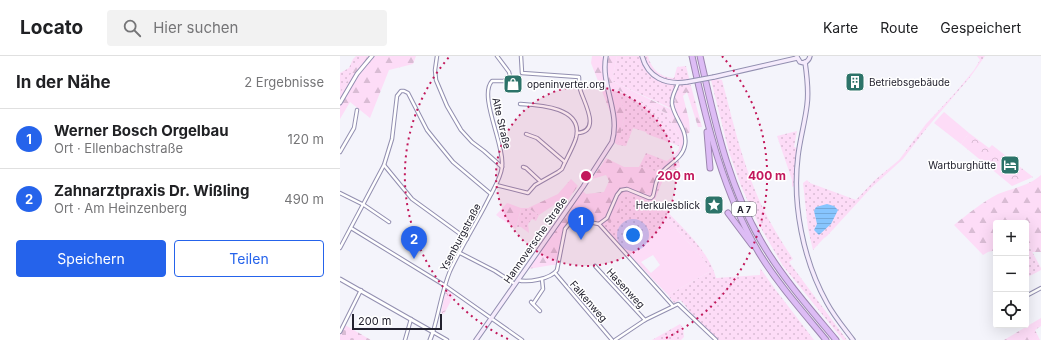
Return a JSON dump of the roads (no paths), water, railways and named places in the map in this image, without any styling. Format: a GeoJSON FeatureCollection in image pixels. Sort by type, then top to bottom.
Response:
{"type":"FeatureCollection","features":[{"type":"Feature","properties":{"kind":"highway","name":"A 7"},"geometry":{"type":"LineString","coordinates":[[692,56],[713,145],[730,196],[745,228],[760,254],[786,290],[826,340]]}},
{"type":"Feature","properties":{"kind":"highway","name":"A 7"},"geometry":{"type":"LineString","coordinates":[[700,56],[714,120],[727,164],[740,200],[766,250],[836,340]]}},
{"type":"Feature","properties":{"kind":"highway"},"geometry":{"type":"LineString","coordinates":[[707,123],[710,168]]}},
{"type":"Feature","properties":{"kind":"highway"},"geometry":{"type":"LineString","coordinates":[[728,212],[745,237],[760,254]]}},
{"type":"Feature","properties":{"kind":"main road","name":"Hannoversche Straße"},"geometry":{"type":"LineString","coordinates":[[476,340],[612,142],[615,122],[605,75],[606,56]]}},
{"type":"Feature","properties":{"kind":"main road"},"geometry":{"type":"LineString","coordinates":[[642,56],[646,66],[655,76],[668,82],[678,83],[714,77],[797,57],[800,62],[805,62],[809,60],[810,56]]}},
{"type":"Feature","properties":{"kind":"main road"},"geometry":{"type":"LineString","coordinates":[[805,62],[807,74],[807,104],[799,147],[797,170],[799,216],[810,264],[818,286],[832,311],[853,340]]}},
{"type":"Feature","properties":{"kind":"street"},"geometry":{"type":"LineString","coordinates":[[340,103],[357,74],[372,56]]}},
{"type":"Feature","properties":{"kind":"street"},"geometry":{"type":"LineString","coordinates":[[437,56],[435,70],[436,80],[447,106],[461,130],[472,142],[502,167]]}},
{"type":"Feature","properties":{"kind":"street","name":"Alte Straße"},"geometry":{"type":"LineString","coordinates":[[497,56],[510,72],[510,76],[504,81],[492,81],[489,84],[487,93],[502,158],[502,167]]}},
{"type":"Feature","properties":{"kind":"street"},"geometry":{"type":"LineString","coordinates":[[521,56],[522,73],[579,77],[580,88],[589,110],[590,119],[589,127],[584,132],[577,133]]}},
{"type":"Feature","properties":{"kind":"street"},"geometry":{"type":"LineString","coordinates":[[599,224],[606,218],[621,190],[627,189],[651,198],[658,178],[662,172],[681,155],[686,144],[686,138],[672,104],[673,96],[678,83]]}},
{"type":"Feature","properties":{"kind":"street"},"geometry":{"type":"LineString","coordinates":[[340,248],[384,165],[392,139],[396,101],[399,92],[404,91],[408,93],[427,130],[453,162],[491,194]]}},
{"type":"Feature","properties":{"kind":"street"},"geometry":{"type":"LineString","coordinates":[[496,184],[525,193],[528,192],[540,181],[562,169],[576,138],[577,133],[573,119],[566,113],[552,107],[520,104]]}},
{"type":"Feature","properties":{"kind":"street"},"geometry":{"type":"LineString","coordinates":[[340,152],[354,128],[357,110]]}},
{"type":"Feature","properties":{"kind":"street"},"geometry":{"type":"LineString","coordinates":[[526,134],[537,138],[565,162]]}},
{"type":"Feature","properties":{"kind":"street"},"geometry":{"type":"LineString","coordinates":[[384,165],[412,199],[467,239]]}},
{"type":"Feature","properties":{"kind":"street","name":"Ysenburgstraße"},"geometry":{"type":"LineString","coordinates":[[430,340],[444,284],[496,184],[502,167]]}},
{"type":"Feature","properties":{"kind":"street"},"geometry":{"type":"LineString","coordinates":[[523,167],[540,181]]}},
{"type":"Feature","properties":{"kind":"street"},"geometry":{"type":"LineString","coordinates":[[340,194],[364,205],[389,222]]}},
{"type":"Feature","properties":{"kind":"street"},"geometry":{"type":"LineString","coordinates":[[517,280],[524,281],[542,278],[555,273],[557,270],[565,229],[569,222],[573,219],[599,224],[673,306]]}},
{"type":"Feature","properties":{"kind":"street"},"geometry":{"type":"LineString","coordinates":[[351,228],[444,284],[522,340]]}},
{"type":"Feature","properties":{"kind":"street"},"geometry":{"type":"LineString","coordinates":[[460,253],[495,271],[514,284]]}},
{"type":"Feature","properties":{"kind":"street","name":"Hasenweg"},"geometry":{"type":"LineString","coordinates":[[595,266],[645,320]]}},
{"type":"Feature","properties":{"kind":"street","name":"Falkenweg"},"geometry":{"type":"LineString","coordinates":[[555,273],[612,340]]}},
{"type":"Feature","properties":{"kind":"street"},"geometry":{"type":"LineString","coordinates":[[540,311],[532,303],[543,289],[542,278]]}},
{"type":"Feature","properties":{"kind":"street"},"geometry":{"type":"LineString","coordinates":[[340,279],[447,340]]}},
{"type":"Feature","properties":{"kind":"street"},"geometry":{"type":"LineString","coordinates":[[1029,294],[1041,288]]}},
{"type":"Feature","properties":{"kind":"street"},"geometry":{"type":"LineString","coordinates":[[340,332],[361,290]]}},
{"type":"Feature","properties":{"kind":"street"},"geometry":{"type":"LineString","coordinates":[[615,340],[645,320],[678,304],[716,340]]}},
{"type":"Feature","properties":{"kind":"street"},"geometry":{"type":"LineString","coordinates":[[405,340],[411,319]]}},
{"type":"Feature","properties":{"kind":"water"},"geometry":{"type":"Polygon","coordinates":[[[827,204],[834,206],[838,210],[831,224],[819,235],[814,230],[817,224],[814,211],[816,207],[827,204]]]}},
{"type":"Feature","properties":{"kind":"place","name":"Betriebsgebäude"},"geometry":{"type":"Point","coordinates":[855,82]}},
{"type":"Feature","properties":{"kind":"place","name":"openinverter.org"},"geometry":{"type":"Point","coordinates":[513,84]}},
{"type":"Feature","properties":{"kind":"place","name":"Wartburghütte"},"geometry":{"type":"Point","coordinates":[1010,165]}},
{"type":"Feature","properties":{"kind":"place","name":"Herkulesblick"},"geometry":{"type":"Point","coordinates":[714,205]}},
{"type":"Feature","properties":{"kind":"place","name":"Werner Bosch Orgelbau"},"geometry":{"type":"Point","coordinates":[581,240]}},
{"type":"Feature","properties":{"kind":"place","name":"Zahnarztpraxis Dr. Wißling"},"geometry":{"type":"Point","coordinates":[414,259]}}]}
